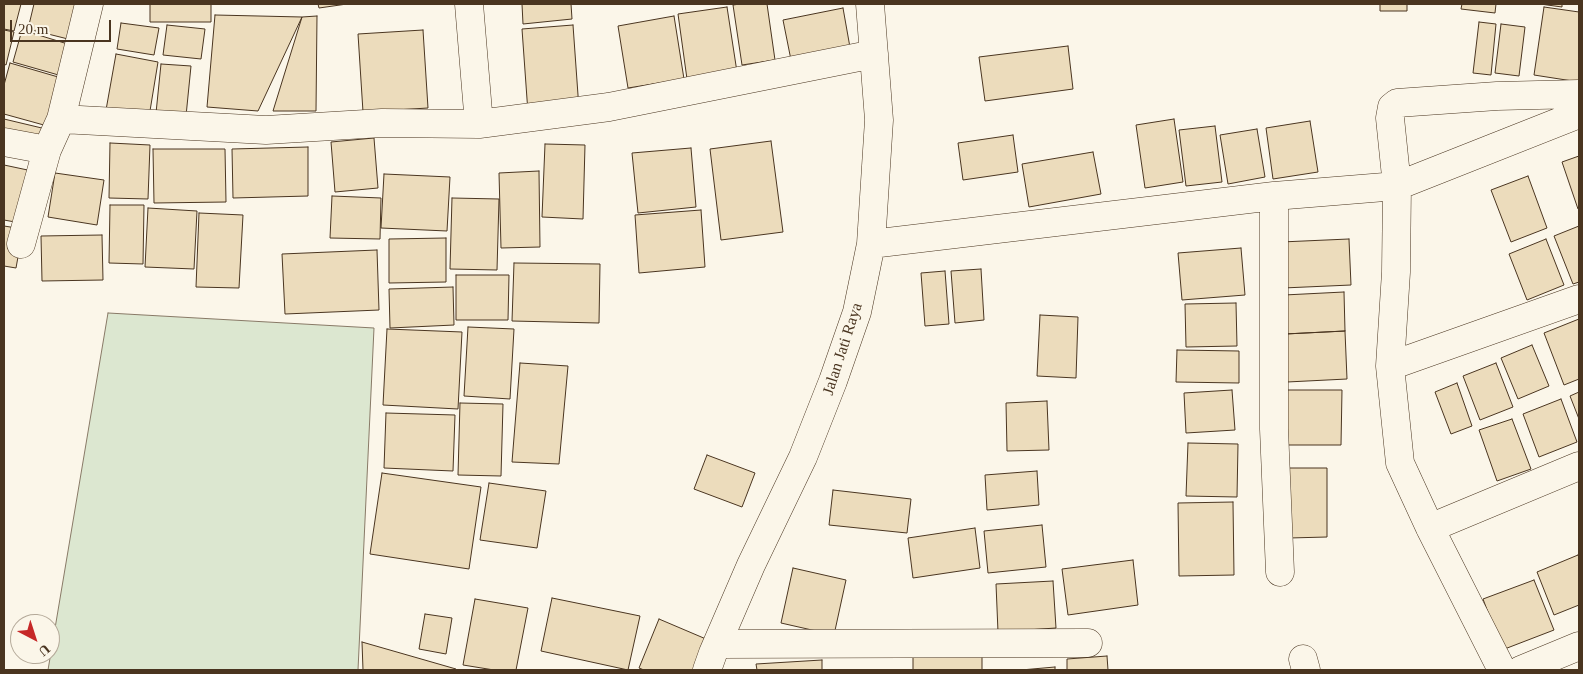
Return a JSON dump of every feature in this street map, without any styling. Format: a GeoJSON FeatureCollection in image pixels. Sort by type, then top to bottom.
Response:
{"type":"FeatureCollection","features":[{"type":"Feature","properties":{"kind":"street"},"geometry":{"type":"LineString","coordinates":[[21,244],[47,150],[61,119],[89,4]]}},
{"type":"Feature","properties":{"kind":"street"},"geometry":{"type":"LineString","coordinates":[[469,4],[479,124]]}},
{"type":"Feature","properties":{"kind":"street","name":"Jalan Jati Raya"},"geometry":{"type":"LineString","coordinates":[[707,670],[751,565],[803,457],[833,381],[857,312],[871,244],[879,120],[870,4]]}},
{"type":"Feature","properties":{"kind":"street"},"geometry":{"type":"LineString","coordinates":[[61,119],[266,130],[382,123],[479,124],[609,107],[874,54]]}},
{"type":"Feature","properties":{"kind":"street"},"geometry":{"type":"LineString","coordinates":[[1502,670],[1430,528],[1400,463],[1390,366],[1396,272],[1397,186],[1390,118],[1392,107],[1397,103],[1497,96],[1579,94]]}},
{"type":"Feature","properties":{"kind":"street"},"geometry":{"type":"LineString","coordinates":[[871,244],[1274,196],[1397,186],[1579,114]]}},
{"type":"Feature","properties":{"kind":"street"},"geometry":{"type":"LineString","coordinates":[[4,142],[47,150]]}},
{"type":"Feature","properties":{"kind":"street"},"geometry":{"type":"LineString","coordinates":[[1274,196],[1274,429],[1280,572]]}},
{"type":"Feature","properties":{"kind":"street"},"geometry":{"type":"LineString","coordinates":[[1390,366],[1579,299]]}},
{"type":"Feature","properties":{"kind":"street"},"geometry":{"type":"LineString","coordinates":[[1430,528],[1579,466]]}},
{"type":"Feature","properties":{"kind":"street"},"geometry":{"type":"LineString","coordinates":[[717,644],[1088,643]]}},
{"type":"Feature","properties":{"kind":"street"},"geometry":{"type":"LineString","coordinates":[[1521,670],[1579,646]]}},
{"type":"Feature","properties":{"kind":"green space"},"geometry":{"type":"Polygon","coordinates":[[[108,313],[374,328],[358,670],[48,670],[49,664],[60,664],[60,614],[57,614],[108,313]]]}},
{"type":"Feature","properties":{"kind":"building"},"geometry":{"type":"Polygon","coordinates":[[[4,4],[21,4],[14,31],[4,29],[4,4]]]}},
{"type":"Feature","properties":{"kind":"building"},"geometry":{"type":"Polygon","coordinates":[[[34,4],[78,4],[76,41],[28,29],[34,4]]]}},
{"type":"Feature","properties":{"kind":"building"},"geometry":{"type":"Polygon","coordinates":[[[150,4],[211,4],[211,22],[150,22],[150,4]]]}},
{"type":"Feature","properties":{"kind":"building"},"geometry":{"type":"Polygon","coordinates":[[[318,4],[347,4],[319,8],[318,4]]]}},
{"type":"Feature","properties":{"kind":"building"},"geometry":{"type":"Polygon","coordinates":[[[522,4],[571,4],[572,19],[523,24],[522,4]]]}},
{"type":"Feature","properties":{"kind":"building"},"geometry":{"type":"Polygon","coordinates":[[[767,4],[775,60],[742,65],[733,5],[767,4]]]}},
{"type":"Feature","properties":{"kind":"building"},"geometry":{"type":"Polygon","coordinates":[[[1380,4],[1407,4],[1407,11],[1380,11],[1380,4]]]}},
{"type":"Feature","properties":{"kind":"building"},"geometry":{"type":"Polygon","coordinates":[[[1462,4],[1496,4],[1495,13],[1461,9],[1462,4]]]}},
{"type":"Feature","properties":{"kind":"building"},"geometry":{"type":"Polygon","coordinates":[[[1540,4],[1562,4],[1562,7],[1540,4]]]}},
{"type":"Feature","properties":{"kind":"building"},"geometry":{"type":"Polygon","coordinates":[[[727,7],[737,72],[687,79],[678,14],[727,7]]]}},
{"type":"Feature","properties":{"kind":"building"},"geometry":{"type":"Polygon","coordinates":[[[1544,7],[1579,12],[1579,82],[1534,75],[1544,7]]]}},
{"type":"Feature","properties":{"kind":"building"},"geometry":{"type":"Polygon","coordinates":[[[843,8],[851,53],[792,65],[783,20],[843,8]]]}},
{"type":"Feature","properties":{"kind":"building"},"geometry":{"type":"Polygon","coordinates":[[[215,15],[302,17],[258,111],[207,107],[215,15]]]}},
{"type":"Feature","properties":{"kind":"building"},"geometry":{"type":"Polygon","coordinates":[[[317,16],[316,111],[273,111],[302,17],[317,16]]]}},
{"type":"Feature","properties":{"kind":"building"},"geometry":{"type":"Polygon","coordinates":[[[674,16],[684,79],[628,88],[618,26],[674,16]]]}},
{"type":"Feature","properties":{"kind":"building"},"geometry":{"type":"Polygon","coordinates":[[[1479,22],[1496,24],[1491,75],[1473,73],[1479,22]]]}},
{"type":"Feature","properties":{"kind":"building"},"geometry":{"type":"Polygon","coordinates":[[[121,23],[159,28],[154,55],[117,49],[121,23]]]}},
{"type":"Feature","properties":{"kind":"building"},"geometry":{"type":"Polygon","coordinates":[[[1501,24],[1525,27],[1519,76],[1495,73],[1501,24]]]}},
{"type":"Feature","properties":{"kind":"building"},"geometry":{"type":"Polygon","coordinates":[[[167,25],[205,29],[201,59],[163,55],[167,25]]]}},
{"type":"Feature","properties":{"kind":"building"},"geometry":{"type":"Polygon","coordinates":[[[573,25],[579,109],[528,113],[522,29],[573,25]]]}},
{"type":"Feature","properties":{"kind":"building"},"geometry":{"type":"Polygon","coordinates":[[[4,30],[14,32],[6,65],[4,64],[4,30]]]}},
{"type":"Feature","properties":{"kind":"building"},"geometry":{"type":"Polygon","coordinates":[[[22,30],[71,45],[62,76],[13,62],[22,30]]]}},
{"type":"Feature","properties":{"kind":"building"},"geometry":{"type":"Polygon","coordinates":[[[423,30],[428,108],[363,112],[358,34],[423,30]]]}},
{"type":"Feature","properties":{"kind":"building"},"geometry":{"type":"Polygon","coordinates":[[[1068,46],[1073,89],[985,101],[979,57],[1068,46]]]}},
{"type":"Feature","properties":{"kind":"building"},"geometry":{"type":"Polygon","coordinates":[[[116,54],[158,62],[149,117],[106,110],[116,54]]]}},
{"type":"Feature","properties":{"kind":"building"},"geometry":{"type":"Polygon","coordinates":[[[10,63],[65,79],[51,127],[4,114],[4,85],[10,63]]]}},
{"type":"Feature","properties":{"kind":"building"},"geometry":{"type":"Polygon","coordinates":[[[161,64],[191,66],[186,116],[156,113],[161,64]]]}},
{"type":"Feature","properties":{"kind":"building"},"geometry":{"type":"Polygon","coordinates":[[[4,119],[46,129],[42,147],[4,137],[4,119]]]}},
{"type":"Feature","properties":{"kind":"building"},"geometry":{"type":"Polygon","coordinates":[[[1174,119],[1183,182],[1145,188],[1136,125],[1174,119]]]}},
{"type":"Feature","properties":{"kind":"building"},"geometry":{"type":"Polygon","coordinates":[[[1310,121],[1318,172],[1273,179],[1266,128],[1310,121]]]}},
{"type":"Feature","properties":{"kind":"building"},"geometry":{"type":"Polygon","coordinates":[[[1215,126],[1222,182],[1186,186],[1179,130],[1215,126]]]}},
{"type":"Feature","properties":{"kind":"building"},"geometry":{"type":"Polygon","coordinates":[[[1257,129],[1265,177],[1228,184],[1220,135],[1257,129]]]}},
{"type":"Feature","properties":{"kind":"building"},"geometry":{"type":"Polygon","coordinates":[[[1013,135],[1018,172],[963,180],[958,143],[1013,135]]]}},
{"type":"Feature","properties":{"kind":"building"},"geometry":{"type":"Polygon","coordinates":[[[374,138],[378,188],[335,192],[331,142],[374,138]]]}},
{"type":"Feature","properties":{"kind":"building"},"geometry":{"type":"Polygon","coordinates":[[[771,141],[783,232],[721,240],[710,149],[771,141]]]}},
{"type":"Feature","properties":{"kind":"building"},"geometry":{"type":"Polygon","coordinates":[[[110,143],[150,145],[148,199],[109,198],[110,143]]]}},
{"type":"Feature","properties":{"kind":"building"},"geometry":{"type":"Polygon","coordinates":[[[545,144],[585,145],[583,219],[542,217],[545,144]]]}},
{"type":"Feature","properties":{"kind":"building"},"geometry":{"type":"Polygon","coordinates":[[[308,147],[308,196],[233,198],[232,149],[308,147]]]}},
{"type":"Feature","properties":{"kind":"building"},"geometry":{"type":"Polygon","coordinates":[[[691,148],[696,207],[638,213],[632,153],[691,148]]]}},
{"type":"Feature","properties":{"kind":"building"},"geometry":{"type":"Polygon","coordinates":[[[153,149],[225,149],[226,202],[154,203],[153,149]]]}},
{"type":"Feature","properties":{"kind":"building"},"geometry":{"type":"Polygon","coordinates":[[[1093,152],[1101,194],[1029,207],[1022,164],[1093,152]]]}},
{"type":"Feature","properties":{"kind":"building"},"geometry":{"type":"Polygon","coordinates":[[[1579,156],[1579,209],[1578,209],[1562,162],[1579,156]]]}},
{"type":"Feature","properties":{"kind":"building"},"geometry":{"type":"Polygon","coordinates":[[[4,165],[37,172],[26,224],[4,220],[4,165]]]}},
{"type":"Feature","properties":{"kind":"building"},"geometry":{"type":"Polygon","coordinates":[[[539,171],[540,247],[501,248],[499,173],[539,171]]]}},
{"type":"Feature","properties":{"kind":"building"},"geometry":{"type":"Polygon","coordinates":[[[55,173],[104,180],[97,225],[48,217],[55,173]]]}},
{"type":"Feature","properties":{"kind":"building"},"geometry":{"type":"Polygon","coordinates":[[[384,174],[450,177],[447,231],[381,228],[384,174]]]}},
{"type":"Feature","properties":{"kind":"building"},"geometry":{"type":"Polygon","coordinates":[[[1528,176],[1547,228],[1511,242],[1491,190],[1528,176]]]}},
{"type":"Feature","properties":{"kind":"building"},"geometry":{"type":"Polygon","coordinates":[[[332,196],[381,198],[380,239],[330,238],[332,196]]]}},
{"type":"Feature","properties":{"kind":"building"},"geometry":{"type":"Polygon","coordinates":[[[452,198],[499,199],[497,270],[450,269],[452,198]]]}},
{"type":"Feature","properties":{"kind":"building"},"geometry":{"type":"Polygon","coordinates":[[[110,205],[144,205],[143,264],[109,263],[110,205]]]}},
{"type":"Feature","properties":{"kind":"building"},"geometry":{"type":"Polygon","coordinates":[[[148,208],[197,211],[194,269],[145,267],[148,208]]]}},
{"type":"Feature","properties":{"kind":"building"},"geometry":{"type":"Polygon","coordinates":[[[701,210],[705,267],[639,273],[635,215],[701,210]]]}},
{"type":"Feature","properties":{"kind":"building"},"geometry":{"type":"Polygon","coordinates":[[[199,213],[243,215],[239,288],[196,287],[199,213]]]}},
{"type":"Feature","properties":{"kind":"building"},"geometry":{"type":"Polygon","coordinates":[[[4,226],[23,229],[16,268],[4,266],[4,226]]]}},
{"type":"Feature","properties":{"kind":"building"},"geometry":{"type":"Polygon","coordinates":[[[1579,226],[1579,282],[1573,284],[1554,236],[1579,226]]]}},
{"type":"Feature","properties":{"kind":"building"},"geometry":{"type":"Polygon","coordinates":[[[102,235],[103,280],[42,281],[41,236],[102,235]]]}},
{"type":"Feature","properties":{"kind":"building"},"geometry":{"type":"Polygon","coordinates":[[[446,238],[446,282],[389,283],[389,239],[446,238]]]}},
{"type":"Feature","properties":{"kind":"building"},"geometry":{"type":"Polygon","coordinates":[[[1349,239],[1351,285],[1283,288],[1281,242],[1349,239]]]}},
{"type":"Feature","properties":{"kind":"building"},"geometry":{"type":"Polygon","coordinates":[[[1546,239],[1564,285],[1527,300],[1509,254],[1546,239]]]}},
{"type":"Feature","properties":{"kind":"building"},"geometry":{"type":"Polygon","coordinates":[[[1241,248],[1245,295],[1182,300],[1178,253],[1241,248]]]}},
{"type":"Feature","properties":{"kind":"building"},"geometry":{"type":"Polygon","coordinates":[[[377,250],[379,310],[285,314],[282,254],[377,250]]]}},
{"type":"Feature","properties":{"kind":"building"},"geometry":{"type":"Polygon","coordinates":[[[514,263],[600,264],[599,323],[512,321],[514,263]]]}},
{"type":"Feature","properties":{"kind":"building"},"geometry":{"type":"Polygon","coordinates":[[[981,269],[984,320],[955,323],[951,271],[981,269]]]}},
{"type":"Feature","properties":{"kind":"building"},"geometry":{"type":"Polygon","coordinates":[[[945,271],[949,324],[925,326],[921,273],[945,271]]]}},
{"type":"Feature","properties":{"kind":"building"},"geometry":{"type":"Polygon","coordinates":[[[456,275],[509,275],[508,320],[456,320],[456,275]]]}},
{"type":"Feature","properties":{"kind":"building"},"geometry":{"type":"Polygon","coordinates":[[[453,287],[454,325],[390,328],[389,289],[453,287]]]}},
{"type":"Feature","properties":{"kind":"building"},"geometry":{"type":"Polygon","coordinates":[[[1344,292],[1345,331],[1285,334],[1284,295],[1344,292]]]}},
{"type":"Feature","properties":{"kind":"building"},"geometry":{"type":"Polygon","coordinates":[[[1236,303],[1237,346],[1186,347],[1185,304],[1236,303]]]}},
{"type":"Feature","properties":{"kind":"building"},"geometry":{"type":"Polygon","coordinates":[[[1040,315],[1078,317],[1076,378],[1037,376],[1040,315]]]}},
{"type":"Feature","properties":{"kind":"building"},"geometry":{"type":"Polygon","coordinates":[[[1579,319],[1579,379],[1564,385],[1544,333],[1579,319]]]}},
{"type":"Feature","properties":{"kind":"building"},"geometry":{"type":"Polygon","coordinates":[[[468,327],[514,329],[510,399],[464,396],[468,327]]]}},
{"type":"Feature","properties":{"kind":"building"},"geometry":{"type":"Polygon","coordinates":[[[387,329],[462,332],[458,409],[383,405],[387,329]]]}},
{"type":"Feature","properties":{"kind":"building"},"geometry":{"type":"Polygon","coordinates":[[[1345,331],[1347,379],[1287,382],[1285,334],[1345,331]]]}},
{"type":"Feature","properties":{"kind":"building"},"geometry":{"type":"Polygon","coordinates":[[[1532,345],[1549,386],[1518,399],[1501,358],[1532,345]]]}},
{"type":"Feature","properties":{"kind":"building"},"geometry":{"type":"Polygon","coordinates":[[[1177,350],[1239,351],[1239,383],[1176,382],[1177,350]]]}},
{"type":"Feature","properties":{"kind":"building"},"geometry":{"type":"Polygon","coordinates":[[[520,363],[568,366],[559,464],[512,462],[520,363]]]}},
{"type":"Feature","properties":{"kind":"building"},"geometry":{"type":"Polygon","coordinates":[[[1496,363],[1513,407],[1480,420],[1463,376],[1496,363]]]}},
{"type":"Feature","properties":{"kind":"building"},"geometry":{"type":"Polygon","coordinates":[[[1457,383],[1472,426],[1451,434],[1435,392],[1457,383]]]}},
{"type":"Feature","properties":{"kind":"building"},"geometry":{"type":"Polygon","coordinates":[[[1232,390],[1235,430],[1186,433],[1184,393],[1232,390]]]}},
{"type":"Feature","properties":{"kind":"building"},"geometry":{"type":"Polygon","coordinates":[[[1282,390],[1342,390],[1341,445],[1281,445],[1282,390]]]}},
{"type":"Feature","properties":{"kind":"building"},"geometry":{"type":"Polygon","coordinates":[[[1579,392],[1579,419],[1570,396],[1579,392]]]}},
{"type":"Feature","properties":{"kind":"building"},"geometry":{"type":"Polygon","coordinates":[[[1561,399],[1577,442],[1539,457],[1523,414],[1561,399]]]}},
{"type":"Feature","properties":{"kind":"building"},"geometry":{"type":"Polygon","coordinates":[[[1047,401],[1049,450],[1007,451],[1006,403],[1047,401]]]}},
{"type":"Feature","properties":{"kind":"building"},"geometry":{"type":"Polygon","coordinates":[[[460,403],[503,404],[501,476],[458,475],[460,403]]]}},
{"type":"Feature","properties":{"kind":"building"},"geometry":{"type":"Polygon","coordinates":[[[386,413],[455,415],[453,471],[384,468],[386,413]]]}},
{"type":"Feature","properties":{"kind":"building"},"geometry":{"type":"Polygon","coordinates":[[[1512,419],[1531,469],[1497,481],[1479,430],[1512,419]]]}},
{"type":"Feature","properties":{"kind":"building"},"geometry":{"type":"Polygon","coordinates":[[[1188,443],[1238,444],[1237,497],[1186,496],[1188,443]]]}},
{"type":"Feature","properties":{"kind":"building"},"geometry":{"type":"Polygon","coordinates":[[[707,455],[755,473],[742,507],[694,489],[707,455]]]}},
{"type":"Feature","properties":{"kind":"building"},"geometry":{"type":"Polygon","coordinates":[[[1289,468],[1327,468],[1327,537],[1289,538],[1289,468]]]}},
{"type":"Feature","properties":{"kind":"building"},"geometry":{"type":"Polygon","coordinates":[[[1037,471],[1039,505],[987,510],[985,475],[1037,471]]]}},
{"type":"Feature","properties":{"kind":"building"},"geometry":{"type":"Polygon","coordinates":[[[382,473],[481,487],[469,569],[370,554],[382,473]]]}},
{"type":"Feature","properties":{"kind":"building"},"geometry":{"type":"Polygon","coordinates":[[[489,483],[546,491],[537,548],[480,540],[489,483]]]}},
{"type":"Feature","properties":{"kind":"building"},"geometry":{"type":"Polygon","coordinates":[[[833,490],[911,499],[907,533],[829,525],[833,490]]]}},
{"type":"Feature","properties":{"kind":"building"},"geometry":{"type":"Polygon","coordinates":[[[1233,502],[1234,575],[1179,576],[1178,503],[1233,502]]]}},
{"type":"Feature","properties":{"kind":"building"},"geometry":{"type":"Polygon","coordinates":[[[1042,525],[1046,567],[988,573],[984,531],[1042,525]]]}},
{"type":"Feature","properties":{"kind":"building"},"geometry":{"type":"Polygon","coordinates":[[[975,528],[980,568],[913,578],[908,538],[975,528]]]}},
{"type":"Feature","properties":{"kind":"building"},"geometry":{"type":"Polygon","coordinates":[[[1578,555],[1579,605],[1554,615],[1537,572],[1578,555]]]}},
{"type":"Feature","properties":{"kind":"building"},"geometry":{"type":"Polygon","coordinates":[[[1133,560],[1138,605],[1068,615],[1062,569],[1133,560]]]}},
{"type":"Feature","properties":{"kind":"building"},"geometry":{"type":"Polygon","coordinates":[[[793,568],[846,580],[834,635],[781,623],[793,568]]]}},
{"type":"Feature","properties":{"kind":"building"},"geometry":{"type":"Polygon","coordinates":[[[1534,580],[1554,630],[1502,650],[1483,599],[1534,580]]]}},
{"type":"Feature","properties":{"kind":"building"},"geometry":{"type":"Polygon","coordinates":[[[1053,581],[1056,628],[998,632],[996,584],[1053,581]]]}},
{"type":"Feature","properties":{"kind":"building"},"geometry":{"type":"Polygon","coordinates":[[[552,598],[640,616],[628,670],[541,651],[552,598]]]}},
{"type":"Feature","properties":{"kind":"building"},"geometry":{"type":"Polygon","coordinates":[[[475,599],[528,608],[516,670],[494,670],[463,665],[475,599]]]}},
{"type":"Feature","properties":{"kind":"building"},"geometry":{"type":"Polygon","coordinates":[[[425,614],[452,618],[446,654],[419,649],[425,614]]]}},
{"type":"Feature","properties":{"kind":"building"},"geometry":{"type":"Polygon","coordinates":[[[659,619],[706,639],[694,670],[644,670],[639,668],[659,619]]]}},
{"type":"Feature","properties":{"kind":"building"},"geometry":{"type":"Polygon","coordinates":[[[362,642],[456,669],[456,670],[363,670],[362,642]]]}},
{"type":"Feature","properties":{"kind":"building"},"geometry":{"type":"Polygon","coordinates":[[[913,656],[982,656],[982,670],[913,670],[913,656]]]}},
{"type":"Feature","properties":{"kind":"building"},"geometry":{"type":"Polygon","coordinates":[[[1107,656],[1108,670],[1067,670],[1067,659],[1107,656]]]}},
{"type":"Feature","properties":{"kind":"building"},"geometry":{"type":"Polygon","coordinates":[[[822,660],[822,670],[757,670],[756,664],[822,660]]]}},
{"type":"Feature","properties":{"kind":"building"},"geometry":{"type":"Polygon","coordinates":[[[1055,667],[1055,670],[1021,670],[1055,667]]]}}]}
